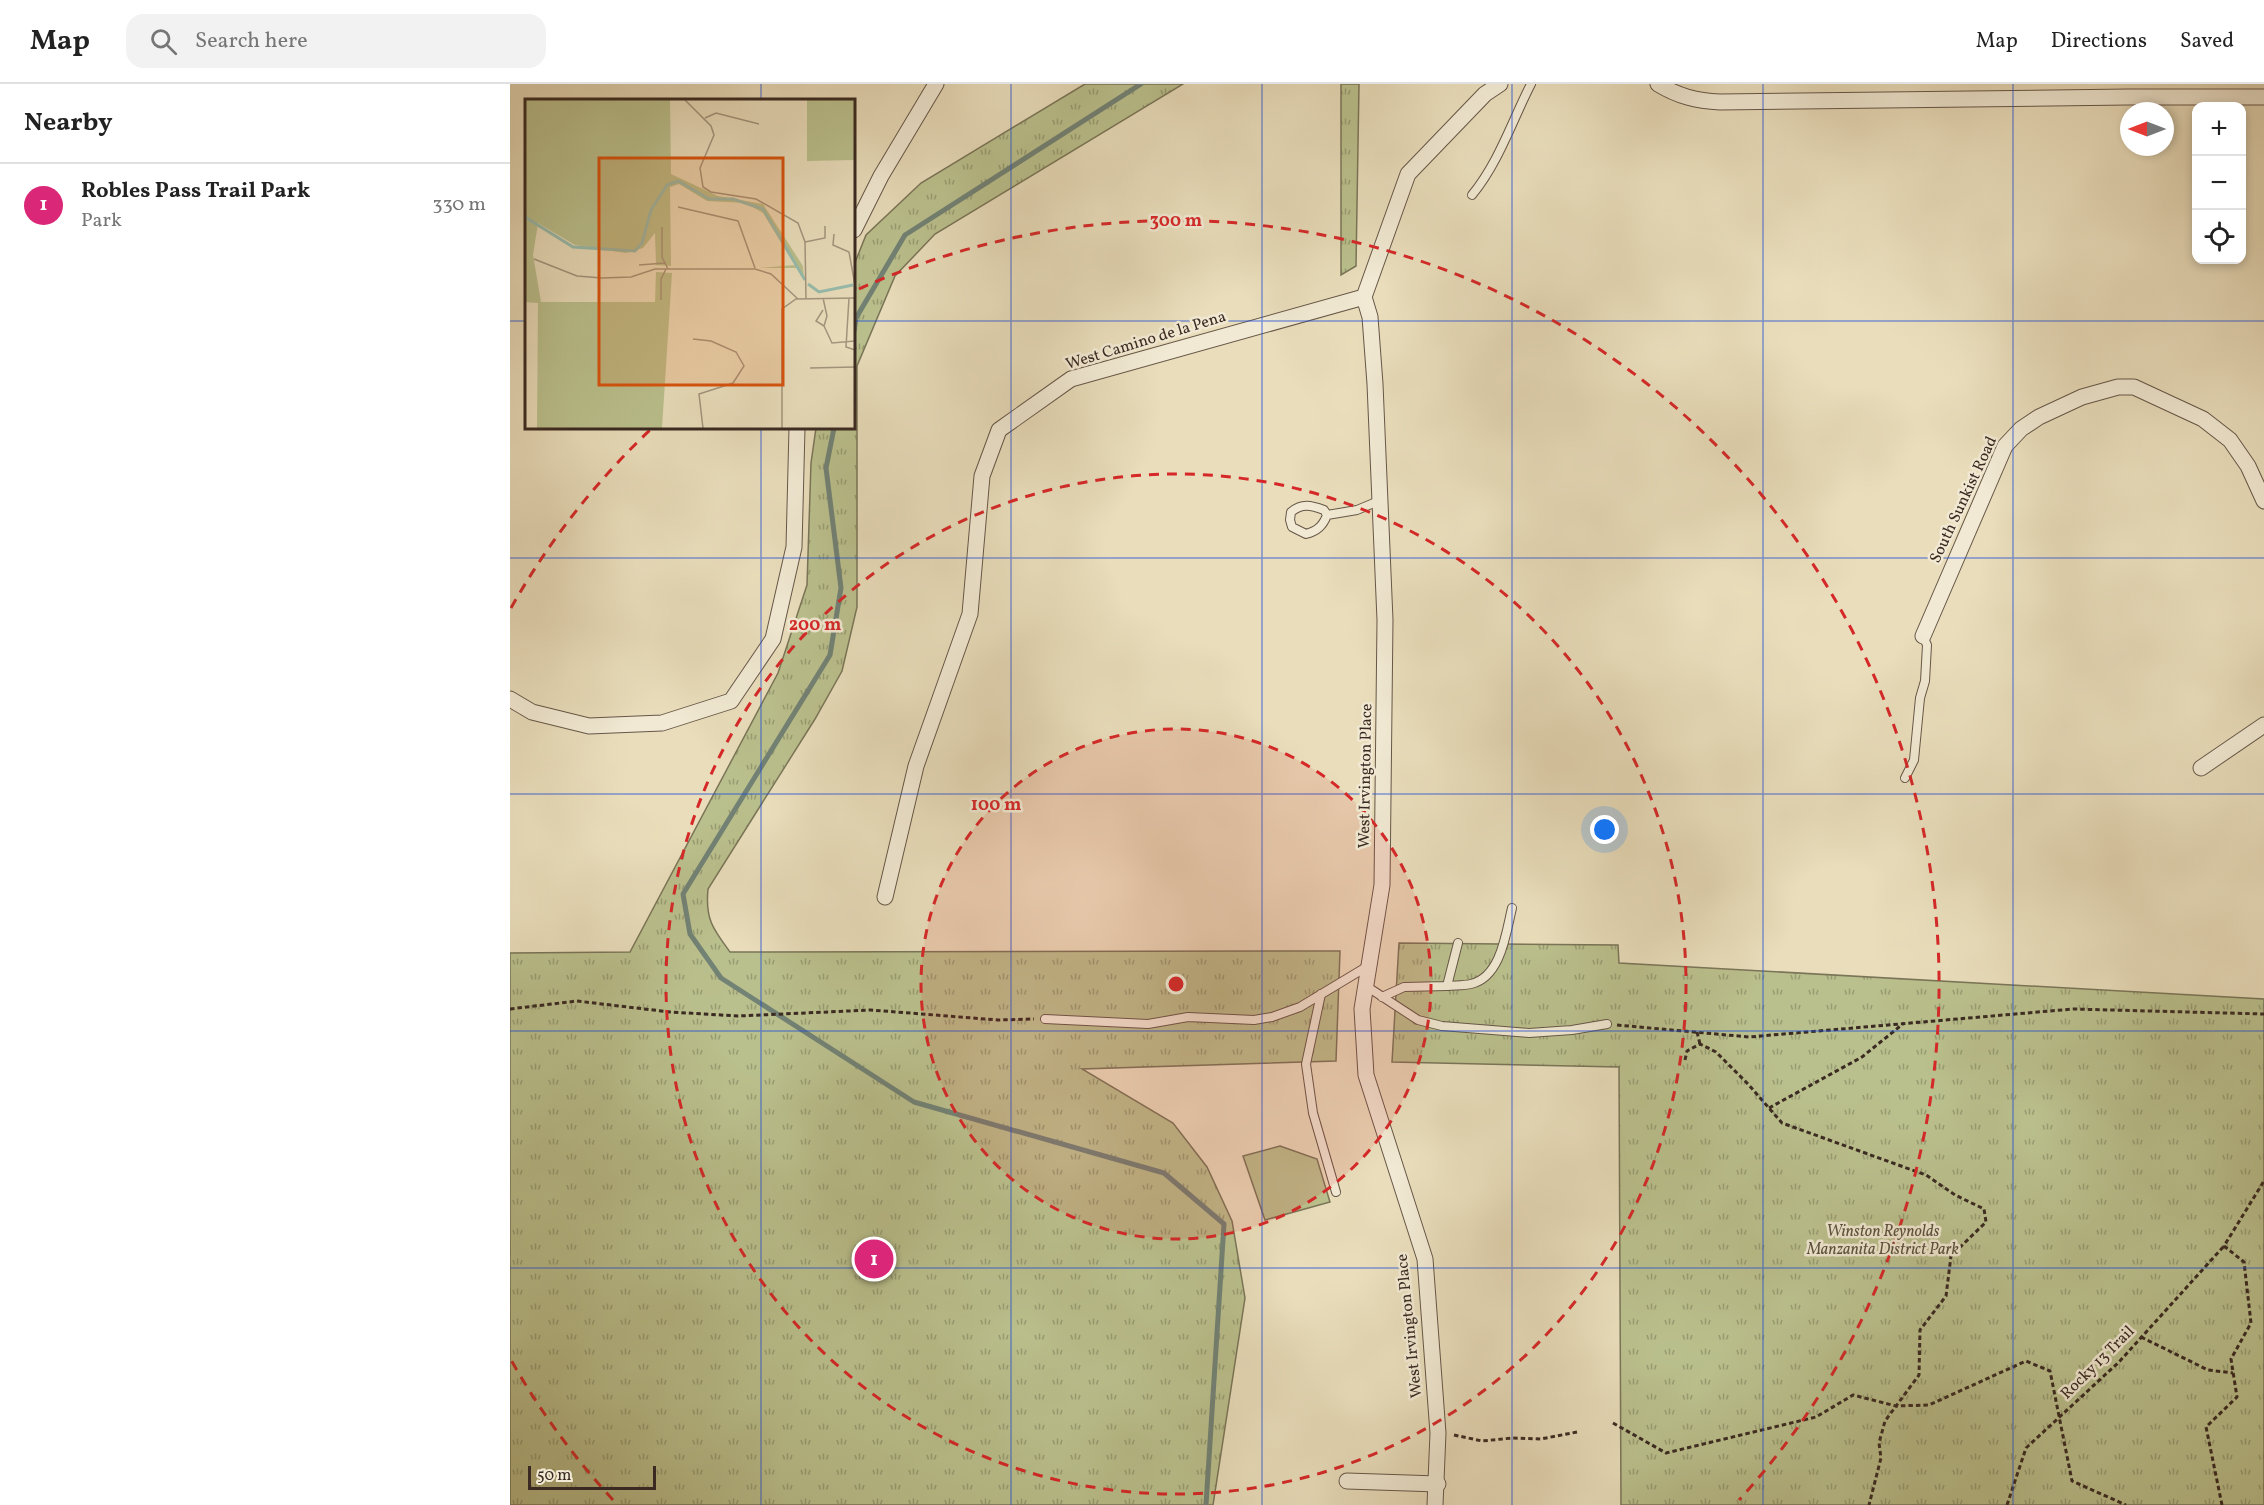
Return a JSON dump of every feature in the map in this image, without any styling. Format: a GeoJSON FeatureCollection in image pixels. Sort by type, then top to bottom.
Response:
{"type":"FeatureCollection","features":[{"type":"Feature","properties":{"kind":"street"},"geometry":{"type":"LineString","coordinates":[[855,228],[881,176],[936,84]]}},
{"type":"Feature","properties":{"kind":"street"},"geometry":{"type":"LineString","coordinates":[[1364,297],[1408,174],[1485,94],[1500,84]]}},
{"type":"Feature","properties":{"kind":"street"},"geometry":{"type":"LineString","coordinates":[[1658,84],[1673,93],[1697,101],[1720,102],[2264,97]]}},
{"type":"Feature","properties":{"kind":"street","name":"West Irvington Place"},"geometry":{"type":"LineString","coordinates":[[1364,297],[1370,317],[1385,620],[1383,885],[1362,1010],[1366,1075],[1425,1259],[1438,1433],[1438,1484],[1435,1505]]}},
{"type":"Feature","properties":{"kind":"street","name":"West Camino de la Pena"},"geometry":{"type":"LineString","coordinates":[[885,897],[916,766],[970,614],[982,476],[999,430],[1071,379],[1364,297]]}},
{"type":"Feature","properties":{"kind":"street","name":"South Sunkist Road"},"geometry":{"type":"LineString","coordinates":[[1923,636],[2005,446],[2021,429],[2038,417],[2082,397],[2118,387],[2134,387],[2203,419],[2230,440],[2248,466],[2264,501]]}},
{"type":"Feature","properties":{"kind":"street"},"geometry":{"type":"LineString","coordinates":[[510,699],[532,712],[589,726],[662,723],[731,701],[773,639],[794,547],[797,429]]}},
{"type":"Feature","properties":{"kind":"street"},"geometry":{"type":"LineString","coordinates":[[2201,768],[2264,724]]}},
{"type":"Feature","properties":{"kind":"street"},"geometry":{"type":"LineString","coordinates":[[1347,1481],[1438,1484]]}},
{"type":"Feature","properties":{"kind":"lane"},"geometry":{"type":"LineString","coordinates":[[1472,195],[1494,164],[1518,107],[1531,84]]}},
{"type":"Feature","properties":{"kind":"lane"},"geometry":{"type":"LineString","coordinates":[[1327,515],[1357,510],[1380,500]]}},
{"type":"Feature","properties":{"kind":"lane"},"geometry":{"type":"LineString","coordinates":[[1305,505],[1324,510],[1327,515],[1324,524],[1315,532],[1306,534],[1292,527],[1290,520],[1291,512],[1305,505]]}},
{"type":"Feature","properties":{"kind":"lane"},"geometry":{"type":"LineString","coordinates":[[1905,778],[1914,760],[1919,706],[1925,681],[1927,645],[1923,636]]}},
{"type":"Feature","properties":{"kind":"lane"},"geometry":{"type":"LineString","coordinates":[[1383,997],[1404,987],[1471,984],[1490,972],[1503,945],[1512,908]]}},
{"type":"Feature","properties":{"kind":"lane"},"geometry":{"type":"LineString","coordinates":[[1447,986],[1458,943]]}},
{"type":"Feature","properties":{"kind":"lane"},"geometry":{"type":"LineString","coordinates":[[1045,1019],[1148,1024],[1188,1017],[1254,1020],[1272,1017],[1300,1007],[1369,966]]}},
{"type":"Feature","properties":{"kind":"lane"},"geometry":{"type":"LineString","coordinates":[[1366,986],[1418,1020],[1465,1029],[1528,1033],[1606,1024]]}},
{"type":"Feature","properties":{"kind":"lane"},"geometry":{"type":"LineString","coordinates":[[1322,994],[1306,1064],[1313,1113],[1336,1192]]}},
{"type":"Feature","properties":{"kind":"path"},"geometry":{"type":"LineString","coordinates":[[510,1010],[577,1001],[670,1012],[738,1016],[871,1010],[998,1020],[1045,1019]]}},
{"type":"Feature","properties":{"kind":"path"},"geometry":{"type":"LineString","coordinates":[[1606,1024],[1749,1037],[1905,1022],[2073,1010],[2264,1014]]}},
{"type":"Feature","properties":{"kind":"path"},"geometry":{"type":"LineString","coordinates":[[1769,1108],[1862,1057],[1905,1022]]}},
{"type":"Feature","properties":{"kind":"path"},"geometry":{"type":"LineString","coordinates":[[1697,1032],[1700,1044],[1716,1053],[1748,1084],[1782,1123],[1926,1175],[1955,1195],[1984,1209],[1986,1222],[1951,1256],[1946,1296],[1920,1330],[1919,1375],[1885,1421],[1879,1443],[1881,1458],[1869,1505]]}},
{"type":"Feature","properties":{"kind":"path"},"geometry":{"type":"LineString","coordinates":[[1685,1060],[1687,1051],[1700,1044]]}},
{"type":"Feature","properties":{"kind":"path","name":"Rocky 13 Trail"},"geometry":{"type":"LineString","coordinates":[[2007,1505],[2026,1448],[2119,1362],[2224,1246],[2264,1181]]}},
{"type":"Feature","properties":{"kind":"path"},"geometry":{"type":"LineString","coordinates":[[2222,1505],[2206,1427],[2237,1397],[2231,1359],[2251,1323],[2244,1262],[2224,1246]]}},
{"type":"Feature","properties":{"kind":"path"},"geometry":{"type":"LineString","coordinates":[[2141,1337],[2208,1370],[2233,1373]]}},
{"type":"Feature","properties":{"kind":"path"},"geometry":{"type":"LineString","coordinates":[[1613,1423],[1666,1453],[1816,1417],[1853,1395],[1896,1406],[1929,1405],[2026,1361],[2050,1371],[2072,1481],[2126,1505]]}},
{"type":"Feature","properties":{"kind":"path"},"geometry":{"type":"LineString","coordinates":[[1438,1433],[1482,1441],[1512,1437],[1541,1439],[1577,1432]]}},
{"type":"Feature","properties":{"kind":"green space"},"geometry":{"type":"Polygon","coordinates":[[[1085,84],[1183,84],[935,234],[895,276],[857,366],[857,607],[842,671],[815,719],[708,889],[709,916],[715,930],[730,952],[1340,951],[1336,1061],[1082,1069],[1173,1123],[1207,1167],[1232,1221],[1245,1298],[1213,1505],[510,1505],[510,953],[630,952],[778,673],[807,585],[811,463],[816,429],[855,429],[855,262],[866,235],[921,183],[1085,84]]]}},
{"type":"Feature","properties":{"kind":"green space"},"geometry":{"type":"Polygon","coordinates":[[[1341,84],[1359,84],[1356,266],[1341,275],[1341,84]]]}},
{"type":"Feature","properties":{"kind":"green space","name":"Winston Reynolds Manzanita District Park"},"geometry":{"type":"Polygon","coordinates":[[[1399,943],[1618,945],[1619,963],[2264,999],[2264,1505],[1621,1505],[1619,1067],[1392,1062],[1399,943]]]}},
{"type":"Feature","properties":{"kind":"green space"},"geometry":{"type":"Polygon","coordinates":[[[1280,1146],[1317,1159],[1330,1202],[1265,1220],[1243,1156],[1280,1146]]]}},
{"type":"Feature","properties":{"kind":"waterway"},"geometry":{"type":"LineString","coordinates":[[855,324],[856,318],[905,235],[1141,84]]}},
{"type":"Feature","properties":{"kind":"waterway"},"geometry":{"type":"LineString","coordinates":[[834,429],[826,468],[841,588],[830,655],[683,894],[690,934],[721,978],[914,1102],[1164,1173],[1224,1224],[1206,1505]]}},
{"type":"Feature","properties":{"kind":"place","name":"Robles Pass Trail Park"},"geometry":{"type":"Point","coordinates":[874,1259]}}]}
